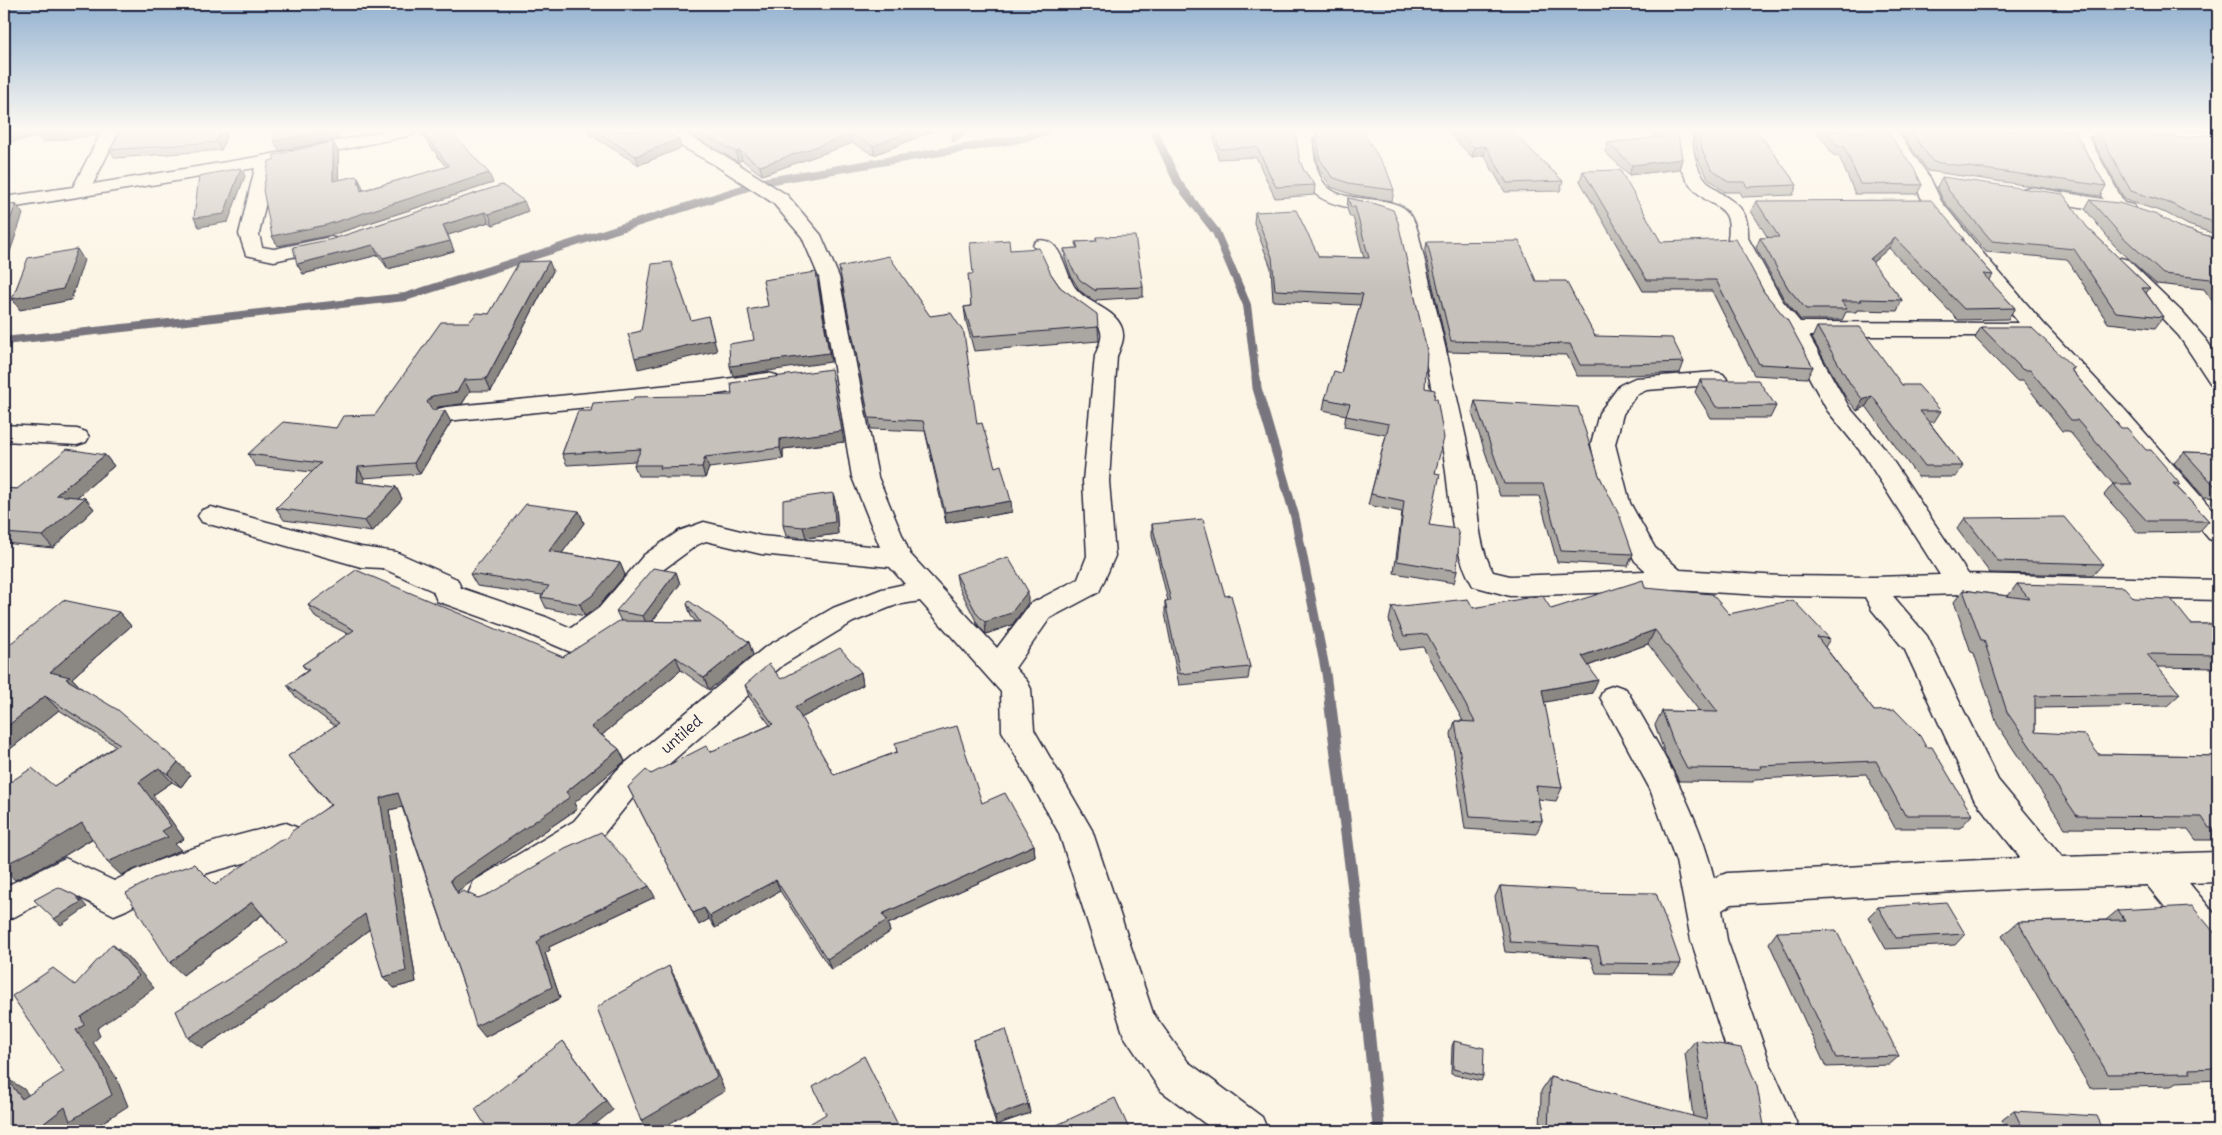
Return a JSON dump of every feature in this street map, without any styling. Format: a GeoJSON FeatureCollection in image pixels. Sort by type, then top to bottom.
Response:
{"type":"FeatureCollection","features":[{"type":"Feature","properties":{"kind":"street"},"geometry":{"type":"LineString","coordinates":[[80,191],[83,184]]}},
{"type":"Feature","properties":{"kind":"street"},"geometry":{"type":"LineString","coordinates":[[4,203],[124,184]]}},
{"type":"Feature","properties":{"kind":"street"},"geometry":{"type":"LineString","coordinates":[[261,184],[249,234],[253,251],[274,255],[296,252],[346,239]]}},
{"type":"Feature","properties":{"kind":"street"},"geometry":{"type":"LineString","coordinates":[[757,184],[780,199],[811,235],[829,277],[836,371],[865,477],[898,558],[1016,689],[1018,731],[1075,830],[1137,1023],[1174,1076],[1248,1131]]}},
{"type":"Feature","properties":{"kind":"street"},"geometry":{"type":"LineString","coordinates":[[1314,184],[1338,200],[1389,209],[1402,216],[1408,232],[1447,401],[1460,473],[1466,532],[1475,564],[1483,579],[1510,586],[1673,580],[1781,586],[1874,587],[1960,584],[2218,590]]}},
{"type":"Feature","properties":{"kind":"street"},"geometry":{"type":"LineString","coordinates":[[1699,184],[1715,198],[1739,204],[1740,226],[1738,238],[1772,302],[1794,329],[1839,410],[1874,452],[1960,584]]}},
{"type":"Feature","properties":{"kind":"street"},"geometry":{"type":"LineString","coordinates":[[1928,184],[1922,202],[2036,329],[2213,519]]}},
{"type":"Feature","properties":{"kind":"street"},"geometry":{"type":"LineString","coordinates":[[2105,184],[2116,206]]}},
{"type":"Feature","properties":{"kind":"street"},"geometry":{"type":"LineString","coordinates":[[2016,191],[2116,206],[2144,215]]}},
{"type":"Feature","properties":{"kind":"street"},"geometry":{"type":"LineString","coordinates":[[2064,198],[2081,220]]}},
{"type":"Feature","properties":{"kind":"street"},"geometry":{"type":"LineString","coordinates":[[998,669],[1040,611],[1089,584],[1101,556],[1096,516],[1096,481],[1106,356],[1114,344],[1112,328],[1104,318],[1079,304],[1069,294],[1048,251],[1043,245]]}},
{"type":"Feature","properties":{"kind":"street"},"geometry":{"type":"LineString","coordinates":[[2110,253],[2180,323],[2209,359],[2218,378]]}},
{"type":"Feature","properties":{"kind":"street"},"geometry":{"type":"LineString","coordinates":[[1794,329],[2036,329]]}},
{"type":"Feature","properties":{"kind":"street"},"geometry":{"type":"LineString","coordinates":[[446,414],[711,388],[788,378]]}},
{"type":"Feature","properties":{"kind":"street"},"geometry":{"type":"LineString","coordinates":[[1673,580],[1645,554],[1617,503],[1603,444],[1611,413],[1628,390],[1643,383],[1715,380]]}},
{"type":"Feature","properties":{"kind":"street"},"geometry":{"type":"LineString","coordinates":[[4,433],[77,437]]}},
{"type":"Feature","properties":{"kind":"street"},"geometry":{"type":"LineString","coordinates":[[211,516],[361,557],[386,559],[447,586],[447,594],[536,626],[573,642],[610,615],[654,562],[688,538],[704,531],[761,545],[898,558]]}},
{"type":"Feature","properties":{"kind":"street"},"geometry":{"type":"LineString","coordinates":[[1874,587],[1882,603],[1916,644],[1947,704],[1986,789],[2053,872]]}},
{"type":"Feature","properties":{"kind":"street","name":"untiled"},"geometry":{"type":"LineString","coordinates":[[486,892],[586,832],[628,780],[774,656],[842,615],[892,596],[926,590]]}},
{"type":"Feature","properties":{"kind":"street"},"geometry":{"type":"LineString","coordinates":[[1615,697],[1665,786],[1693,861],[1709,940],[1751,1066],[1780,1131]]}},
{"type":"Feature","properties":{"kind":"street"},"geometry":{"type":"LineString","coordinates":[[4,905],[65,873],[114,899],[154,876],[211,857],[286,838]]}},
{"type":"Feature","properties":{"kind":"street"},"geometry":{"type":"LineString","coordinates":[[1703,903],[1727,889],[2053,872],[2218,867]]}},
{"type":"Feature","properties":{"kind":"street"},"geometry":{"type":"LineString","coordinates":[[2155,869],[2218,944]]}},
{"type":"Feature","properties":{"kind":"building"},"geometry":{"type":"Polygon","coordinates":[[[198,184],[235,184],[224,214],[194,218],[198,184]]]}},
{"type":"Feature","properties":{"kind":"building"},"geometry":{"type":"Polygon","coordinates":[[[264,184],[359,184],[361,191],[386,184],[455,184],[326,225],[272,236],[263,190],[264,184]]]}},
{"type":"Feature","properties":{"kind":"building"},"geometry":{"type":"Polygon","coordinates":[[[1275,184],[1315,185],[1276,187],[1275,184]]]}},
{"type":"Feature","properties":{"kind":"building"},"geometry":{"type":"Polygon","coordinates":[[[1351,184],[1392,184],[1394,190],[1351,184]]]}},
{"type":"Feature","properties":{"kind":"building"},"geometry":{"type":"Polygon","coordinates":[[[1591,184],[1628,184],[1661,242],[1736,239],[1764,292],[1788,321],[1813,367],[1759,364],[1716,280],[1647,280],[1591,184]]]}},
{"type":"Feature","properties":{"kind":"building"},"geometry":{"type":"Polygon","coordinates":[[[1745,184],[1797,185],[1747,187],[1745,184]]]}},
{"type":"Feature","properties":{"kind":"building"},"geometry":{"type":"Polygon","coordinates":[[[1860,184],[1922,184],[1922,185],[1860,184]]]}},
{"type":"Feature","properties":{"kind":"building"},"geometry":{"type":"Polygon","coordinates":[[[1945,184],[1992,184],[2063,194],[2087,227],[2150,288],[2142,288],[2163,317],[2116,312],[2074,249],[1992,241],[1948,190],[1945,184]]]}},
{"type":"Feature","properties":{"kind":"building"},"geometry":{"type":"Polygon","coordinates":[[[2127,184],[2218,184],[2218,223],[2194,216],[2172,204],[2131,191],[2127,184]]]}},
{"type":"Feature","properties":{"kind":"building"},"geometry":{"type":"Polygon","coordinates":[[[502,185],[524,201],[489,214],[485,212],[443,225],[450,241],[383,258],[373,245],[297,264],[293,247],[333,239],[502,185]]]}},
{"type":"Feature","properties":{"kind":"building"},"geometry":{"type":"Polygon","coordinates":[[[1348,198],[1393,210],[1398,222],[1427,351],[1425,388],[1435,390],[1434,399],[1437,399],[1444,438],[1435,473],[1440,474],[1429,525],[1457,529],[1459,537],[1457,571],[1397,561],[1404,501],[1371,494],[1389,424],[1346,416],[1350,404],[1325,399],[1334,371],[1341,373],[1363,294],[1275,290],[1272,257],[1255,212],[1296,210],[1319,257],[1369,258],[1355,207],[1351,207],[1348,198]]]}},
{"type":"Feature","properties":{"kind":"building"},"geometry":{"type":"Polygon","coordinates":[[[1931,200],[1964,239],[1961,239],[1993,275],[1983,274],[2015,308],[1964,309],[1895,238],[1870,259],[1902,300],[1860,299],[1862,301],[1841,301],[1847,309],[1806,309],[1788,288],[1760,238],[1779,237],[1756,201],[1931,200]]]}},
{"type":"Feature","properties":{"kind":"building"},"geometry":{"type":"Polygon","coordinates":[[[2090,200],[2119,203],[2157,215],[2179,227],[2218,239],[2218,289],[2211,279],[2163,274],[2121,235],[2090,200]]]}},
{"type":"Feature","properties":{"kind":"building"},"geometry":{"type":"Polygon","coordinates":[[[16,204],[4,236],[4,206],[16,204]]]}},
{"type":"Feature","properties":{"kind":"building"},"geometry":{"type":"Polygon","coordinates":[[[1135,236],[1143,287],[1096,289],[1096,291],[1080,280],[1072,268],[1064,249],[1078,248],[1076,242],[1097,241],[1096,237],[1135,236]]]}},
{"type":"Feature","properties":{"kind":"building"},"geometry":{"type":"Polygon","coordinates":[[[1009,240],[1010,250],[1039,248],[1051,274],[1060,287],[1097,314],[1098,327],[973,337],[964,307],[971,306],[968,274],[973,274],[970,243],[1009,240]]]}},
{"type":"Feature","properties":{"kind":"building"},"geometry":{"type":"Polygon","coordinates":[[[1519,241],[1536,281],[1566,281],[1595,336],[1672,338],[1684,362],[1580,365],[1570,344],[1451,341],[1427,242],[1519,241]]]}},
{"type":"Feature","properties":{"kind":"building"},"geometry":{"type":"Polygon","coordinates":[[[77,249],[63,289],[12,299],[28,258],[77,249]]]}},
{"type":"Feature","properties":{"kind":"building"},"geometry":{"type":"Polygon","coordinates":[[[889,256],[930,316],[951,313],[964,333],[977,424],[982,423],[995,467],[1001,465],[1011,501],[945,512],[923,421],[869,418],[839,267],[889,256]]]}},
{"type":"Feature","properties":{"kind":"building"},"geometry":{"type":"Polygon","coordinates":[[[549,261],[486,379],[464,380],[457,392],[432,396],[427,402],[432,410],[445,411],[414,463],[358,467],[357,482],[396,487],[365,521],[276,508],[321,463],[248,454],[283,422],[336,428],[343,416],[375,415],[441,322],[469,322],[477,313],[489,314],[519,262],[549,261]]]}},
{"type":"Feature","properties":{"kind":"building"},"geometry":{"type":"Polygon","coordinates":[[[671,262],[691,320],[708,316],[714,339],[635,358],[628,334],[641,331],[652,264],[671,262]]]}},
{"type":"Feature","properties":{"kind":"building"},"geometry":{"type":"Polygon","coordinates":[[[816,272],[829,353],[730,366],[729,344],[754,340],[748,310],[768,306],[763,280],[816,272]]]}},
{"type":"Feature","properties":{"kind":"building"},"geometry":{"type":"Polygon","coordinates":[[[1817,327],[1860,327],[1902,385],[1918,385],[1941,411],[1920,411],[1963,466],[1925,466],[1872,396],[1863,400],[1851,385],[1817,327]]]}},
{"type":"Feature","properties":{"kind":"building"},"geometry":{"type":"Polygon","coordinates":[[[1981,327],[2031,327],[2074,368],[2070,369],[2121,428],[2127,428],[2146,450],[2151,450],[2180,484],[2173,483],[2209,521],[2147,521],[2113,484],[2132,484],[2077,420],[2071,420],[2030,370],[2023,370],[1981,327]]]}},
{"type":"Feature","properties":{"kind":"building"},"geometry":{"type":"Polygon","coordinates":[[[831,369],[842,431],[780,439],[780,448],[705,457],[702,467],[660,468],[661,465],[634,465],[641,449],[562,454],[578,411],[591,411],[593,403],[633,400],[634,397],[732,395],[731,383],[831,369]]]}},
{"type":"Feature","properties":{"kind":"building"},"geometry":{"type":"Polygon","coordinates":[[[1700,380],[1758,380],[1776,406],[1716,407],[1700,380]]]}},
{"type":"Feature","properties":{"kind":"building"},"geometry":{"type":"Polygon","coordinates":[[[1475,401],[1578,407],[1599,475],[1620,517],[1633,554],[1561,551],[1543,484],[1504,484],[1475,401]]]}},
{"type":"Feature","properties":{"kind":"building"},"geometry":{"type":"Polygon","coordinates":[[[67,449],[105,455],[56,495],[85,498],[43,536],[4,533],[4,488],[17,489],[67,449]]]}},
{"type":"Feature","properties":{"kind":"building"},"geometry":{"type":"Polygon","coordinates":[[[2184,452],[2218,453],[2218,486],[2214,485],[2184,452]]]}},
{"type":"Feature","properties":{"kind":"building"},"geometry":{"type":"Polygon","coordinates":[[[833,493],[835,522],[803,527],[783,525],[783,500],[833,493]]]}},
{"type":"Feature","properties":{"kind":"building"},"geometry":{"type":"Polygon","coordinates":[[[526,504],[579,511],[549,551],[620,563],[593,595],[580,604],[541,597],[549,586],[470,574],[526,504]]]}},
{"type":"Feature","properties":{"kind":"building"},"geometry":{"type":"Polygon","coordinates":[[[2064,517],[2103,564],[1998,561],[1965,518],[2064,517]]]}},
{"type":"Feature","properties":{"kind":"building"},"geometry":{"type":"Polygon","coordinates":[[[1203,519],[1225,596],[1231,595],[1250,667],[1180,674],[1165,601],[1171,601],[1152,524],[1203,519]]]}},
{"type":"Feature","properties":{"kind":"building"},"geometry":{"type":"Polygon","coordinates":[[[1008,557],[1028,591],[1011,613],[985,622],[977,614],[956,574],[1008,557]]]}},
{"type":"Feature","properties":{"kind":"building"},"geometry":{"type":"Polygon","coordinates":[[[653,568],[676,572],[643,616],[616,611],[653,568]]]}},
{"type":"Feature","properties":{"kind":"building"},"geometry":{"type":"Polygon","coordinates":[[[356,570],[563,657],[619,621],[700,622],[687,604],[689,601],[749,642],[704,678],[676,657],[591,727],[619,749],[566,792],[570,797],[450,880],[458,894],[463,891],[478,898],[491,893],[565,848],[601,832],[649,886],[541,936],[542,938],[537,942],[552,987],[476,1026],[398,793],[380,798],[406,971],[383,977],[365,914],[265,990],[188,1038],[176,1011],[287,943],[252,902],[170,963],[126,893],[154,878],[194,864],[215,885],[279,840],[288,838],[292,831],[331,805],[288,756],[339,723],[287,685],[309,670],[302,665],[354,630],[308,605],[356,570]]]}},
{"type":"Feature","properties":{"kind":"building"},"geometry":{"type":"Polygon","coordinates":[[[1643,580],[1645,588],[1712,594],[1729,614],[1793,600],[1830,639],[1817,637],[1874,711],[1895,710],[1920,736],[1926,747],[1932,747],[1972,815],[1905,815],[1876,761],[1760,766],[1761,769],[1687,768],[1673,741],[1662,711],[1718,712],[1655,630],[1582,656],[1598,680],[1542,690],[1562,788],[1536,786],[1542,821],[1470,817],[1455,721],[1475,722],[1427,634],[1404,636],[1392,607],[1468,599],[1473,608],[1542,595],[1551,609],[1643,580]]]}},
{"type":"Feature","properties":{"kind":"building"},"geometry":{"type":"Polygon","coordinates":[[[2017,584],[2124,587],[2134,598],[2171,599],[2191,624],[2218,624],[2218,655],[2147,654],[2180,694],[2035,696],[2035,732],[2085,735],[2098,754],[2218,756],[2218,828],[2209,828],[2202,817],[2077,816],[2007,712],[1984,640],[1981,640],[1963,590],[2029,599],[2017,584]]]}},
{"type":"Feature","properties":{"kind":"building"},"geometry":{"type":"Polygon","coordinates":[[[63,600],[119,612],[50,672],[70,677],[66,679],[118,710],[178,762],[168,774],[159,768],[139,782],[171,826],[162,831],[168,837],[107,862],[82,823],[49,843],[4,865],[4,786],[32,768],[54,786],[120,744],[45,696],[4,729],[4,649],[63,600]]]}},
{"type":"Feature","properties":{"kind":"building"},"geometry":{"type":"Polygon","coordinates":[[[840,648],[861,672],[795,707],[834,775],[897,752],[895,743],[957,726],[982,803],[1005,793],[1034,845],[882,914],[887,920],[827,959],[776,880],[710,916],[704,908],[693,913],[628,787],[646,770],[651,774],[706,746],[710,752],[773,724],[745,685],[769,664],[781,679],[840,648]]]}},
{"type":"Feature","properties":{"kind":"building"},"geometry":{"type":"Polygon","coordinates":[[[1500,886],[1575,890],[1576,892],[1656,893],[1681,964],[1602,963],[1598,947],[1510,942],[1500,886]]]}},
{"type":"Feature","properties":{"kind":"building"},"geometry":{"type":"Polygon","coordinates":[[[58,887],[75,895],[81,902],[54,919],[34,900],[58,887]]]}},
{"type":"Feature","properties":{"kind":"building"},"geometry":{"type":"Polygon","coordinates":[[[1946,902],[1965,934],[1896,938],[1878,907],[1946,902]]]}},
{"type":"Feature","properties":{"kind":"building"},"geometry":{"type":"Polygon","coordinates":[[[2192,906],[2218,937],[2218,1068],[2189,1069],[2191,1073],[2108,1074],[2018,922],[2125,920],[2118,910],[2192,906]]]}},
{"type":"Feature","properties":{"kind":"building"},"geometry":{"type":"Polygon","coordinates":[[[1836,930],[1899,1056],[1836,1058],[1777,932],[1836,930]]]}},
{"type":"Feature","properties":{"kind":"building"},"geometry":{"type":"Polygon","coordinates":[[[112,944],[139,976],[81,1017],[84,1025],[76,1030],[100,1065],[112,1095],[70,1121],[65,1107],[34,1131],[4,1131],[4,1080],[6,1078],[22,1099],[64,1072],[12,996],[53,968],[75,985],[112,944]]]}},
{"type":"Feature","properties":{"kind":"building"},"geometry":{"type":"Polygon","coordinates":[[[669,966],[717,1077],[641,1121],[597,1008],[610,998],[669,966]]]}},
{"type":"Feature","properties":{"kind":"building"},"geometry":{"type":"Polygon","coordinates":[[[1006,1029],[1028,1104],[995,1116],[973,1040],[1006,1029]]]}},
{"type":"Feature","properties":{"kind":"building"},"geometry":{"type":"Polygon","coordinates":[[[1696,1040],[1741,1048],[1757,1086],[1765,1131],[1548,1131],[1550,1077],[1707,1120],[1696,1040]]]}},
{"type":"Feature","properties":{"kind":"building"},"geometry":{"type":"Polygon","coordinates":[[[563,1041],[606,1101],[568,1131],[489,1131],[475,1109],[563,1041]]]}},
{"type":"Feature","properties":{"kind":"building"},"geometry":{"type":"Polygon","coordinates":[[[1454,1041],[1484,1048],[1483,1076],[1453,1069],[1454,1041]]]}},
{"type":"Feature","properties":{"kind":"building"},"geometry":{"type":"Polygon","coordinates":[[[864,1056],[901,1131],[808,1131],[806,1126],[826,1114],[813,1087],[864,1056]]]}},
{"type":"Feature","properties":{"kind":"building"},"geometry":{"type":"Polygon","coordinates":[[[1115,1098],[1130,1131],[1044,1131],[1115,1098]]]}},
{"type":"Feature","properties":{"kind":"building"},"geometry":{"type":"Polygon","coordinates":[[[2014,1111],[2097,1116],[2104,1131],[2024,1131],[2014,1111]]]}},
{"type":"Feature","properties":{"kind":"waterway"},"geometry":{"type":"LineString","coordinates":[[4,341],[405,297],[758,184]]}},
{"type":"Feature","properties":{"kind":"waterway"},"geometry":{"type":"LineString","coordinates":[[1179,184],[1216,232],[1247,305],[1256,378]]}},
{"type":"Feature","properties":{"kind":"waterway"},"geometry":{"type":"LineString","coordinates":[[1256,377],[1257,388],[1295,517],[1326,673],[1330,704]]}},
{"type":"Feature","properties":{"kind":"waterway"},"geometry":{"type":"LineString","coordinates":[[1330,703],[1356,909],[1379,1131]]}}]}
